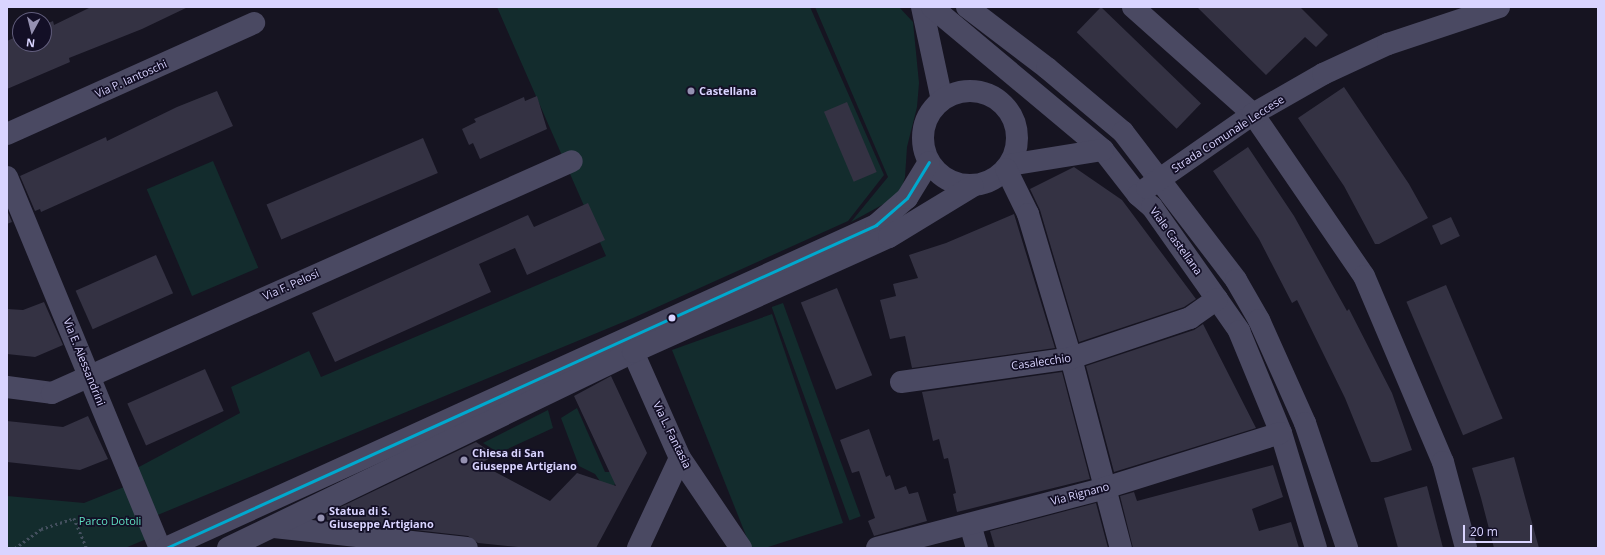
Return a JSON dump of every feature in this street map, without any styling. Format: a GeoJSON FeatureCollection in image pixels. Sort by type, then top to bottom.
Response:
{"type":"FeatureCollection","features":[{"type":"Feature","properties":{"kind":"street"},"geometry":{"type":"LineString","coordinates":[[922,7],[942,100]]}},
{"type":"Feature","properties":{"kind":"street","name":"Viale Castellana"},"geometry":{"type":"LineString","coordinates":[[932,7],[1030,86],[1103,150],[1138,195],[1152,207],[1239,331],[1281,433],[1316,548]]}},
{"type":"Feature","properties":{"kind":"street"},"geometry":{"type":"LineString","coordinates":[[967,7],[1047,68],[1123,132],[1236,280],[1259,320],[1305,423],[1347,548]]}},
{"type":"Feature","properties":{"kind":"street"},"geometry":{"type":"LineString","coordinates":[[1133,7],[1253,114],[1364,276],[1443,462],[1466,548]]}},
{"type":"Feature","properties":{"kind":"street","name":"Strada Comunale Leccese"},"geometry":{"type":"LineString","coordinates":[[1138,195],[1253,114],[1323,74],[1388,44],[1499,7]]}},
{"type":"Feature","properties":{"kind":"street","name":"Via P. Iantoschi"},"geometry":{"type":"LineString","coordinates":[[7,134],[254,23]]}},
{"type":"Feature","properties":{"kind":"street"},"geometry":{"type":"LineString","coordinates":[[1002,103],[1030,86],[1047,68]]}},
{"type":"Feature","properties":{"kind":"street"},"geometry":{"type":"LineString","coordinates":[[973,186],[947,180],[929,162],[922,135],[925,122],[942,100],[966,91],[991,96],[1002,103],[1016,126],[1015,153],[1008,167],[1028,214],[1071,358],[1121,548]]}},
{"type":"Feature","properties":{"kind":"street"},"geometry":{"type":"LineString","coordinates":[[166,548],[229,522],[631,344],[889,237],[973,186],[987,182],[1008,167],[1103,150]]}},
{"type":"Feature","properties":{"kind":"street","name":"Via F. Pelosi"},"geometry":{"type":"LineString","coordinates":[[7,387],[52,393],[572,161]]}},
{"type":"Feature","properties":{"kind":"street"},"geometry":{"type":"LineString","coordinates":[[228,548],[274,527],[631,344],[876,225],[907,198],[929,162]]}},
{"type":"Feature","properties":{"kind":"street","name":"Via E. Alessandrini"},"geometry":{"type":"LineString","coordinates":[[7,177],[160,548]]}},
{"type":"Feature","properties":{"kind":"street","name":"Casalecchio"},"geometry":{"type":"LineString","coordinates":[[902,382],[1071,358],[1190,318],[1217,299]]}},
{"type":"Feature","properties":{"kind":"street","name":"Via L. Fantasia"},"geometry":{"type":"LineString","coordinates":[[631,344],[680,458],[741,548]]}},
{"type":"Feature","properties":{"kind":"street","name":"Via Rignano"},"geometry":{"type":"LineString","coordinates":[[877,548],[1105,488],[1281,433]]}},
{"type":"Feature","properties":{"kind":"street"},"geometry":{"type":"LineString","coordinates":[[638,548],[680,458]]}},
{"type":"Feature","properties":{"kind":"street"},"geometry":{"type":"LineString","coordinates":[[229,522],[467,548]]}},
{"type":"Feature","properties":{"kind":"street"},"geometry":{"type":"LineString","coordinates":[[970,524],[977,548]]}},
{"type":"Feature","properties":{"kind":"path"},"geometry":{"type":"LineString","coordinates":[[15,548],[41,529],[74,518],[87,548]]}},
{"type":"Feature","properties":{"kind":"green space","name":"Castellana"},"geometry":{"type":"Polygon","coordinates":[[[497,7],[810,7],[884,175],[848,221],[633,318],[148,519],[137,468],[240,413],[231,387],[309,351],[321,377],[606,256],[497,7]]]}},
{"type":"Feature","properties":{"kind":"green space"},"geometry":{"type":"Polygon","coordinates":[[[815,7],[899,7],[913,22],[919,83],[917,107],[907,147],[905,177],[902,187],[891,200],[851,222],[888,177],[815,7]]]}},
{"type":"Feature","properties":{"kind":"green space"},"geometry":{"type":"Polygon","coordinates":[[[213,161],[258,268],[192,296],[147,189],[213,161]]]}},
{"type":"Feature","properties":{"kind":"green space"},"geometry":{"type":"Polygon","coordinates":[[[783,303],[861,516],[849,520],[772,307],[783,303]]]}},
{"type":"Feature","properties":{"kind":"green space"},"geometry":{"type":"Polygon","coordinates":[[[772,314],[843,523],[765,548],[751,548],[672,350],[772,314]]]}},
{"type":"Feature","properties":{"kind":"green space"},"geometry":{"type":"Polygon","coordinates":[[[577,408],[605,472],[622,472],[609,494],[595,474],[579,466],[561,418],[577,408]]]}},
{"type":"Feature","properties":{"kind":"green space"},"geometry":{"type":"Polygon","coordinates":[[[548,410],[553,428],[499,453],[483,443],[548,410]]]}},
{"type":"Feature","properties":{"kind":"green space","name":"Parco Dotoli"},"geometry":{"type":"Polygon","coordinates":[[[124,487],[149,538],[125,548],[7,548],[7,496],[84,503],[124,487]]]}},
{"type":"Feature","properties":{"kind":"building"},"geometry":{"type":"Polygon","coordinates":[[[91,7],[188,7],[142,29],[69,58],[70,62],[7,89],[7,41],[12,39],[12,52],[52,52],[53,21],[54,25],[91,7]]]}},
{"type":"Feature","properties":{"kind":"building"},"geometry":{"type":"Polygon","coordinates":[[[1101,7],[1201,104],[1177,129],[1077,32],[1101,7]]]}},
{"type":"Feature","properties":{"kind":"building"},"geometry":{"type":"Polygon","coordinates":[[[1197,7],[1300,7],[1328,35],[1316,47],[1305,37],[1266,75],[1197,7]]]}},
{"type":"Feature","properties":{"kind":"building"},"geometry":{"type":"Polygon","coordinates":[[[1344,87],[1409,184],[1428,218],[1379,244],[1375,244],[1344,186],[1298,118],[1344,87]]]}},
{"type":"Feature","properties":{"kind":"building"},"geometry":{"type":"Polygon","coordinates":[[[217,91],[233,126],[41,212],[40,209],[35,211],[20,176],[106,137],[107,141],[177,107],[217,91]]]}},
{"type":"Feature","properties":{"kind":"building"},"geometry":{"type":"Polygon","coordinates":[[[537,96],[547,129],[480,159],[473,143],[469,145],[462,129],[476,122],[474,119],[524,97],[525,101],[537,96]]]}},
{"type":"Feature","properties":{"kind":"building"},"geometry":{"type":"Polygon","coordinates":[[[847,102],[877,172],[854,182],[824,112],[847,102]]]}},
{"type":"Feature","properties":{"kind":"building"},"geometry":{"type":"Polygon","coordinates":[[[423,138],[438,173],[281,239],[267,204],[423,138]]]}},
{"type":"Feature","properties":{"kind":"building"},"geometry":{"type":"Polygon","coordinates":[[[1248,147],[1294,216],[1347,311],[1349,309],[1392,393],[1412,450],[1378,462],[1371,462],[1345,398],[1297,300],[1292,303],[1259,239],[1213,171],[1248,147]]]}},
{"type":"Feature","properties":{"kind":"building"},"geometry":{"type":"Polygon","coordinates":[[[1074,167],[1122,200],[1196,299],[1184,307],[1079,342],[1040,210],[1030,189],[1074,167]]]}},
{"type":"Feature","properties":{"kind":"building"},"geometry":{"type":"Polygon","coordinates":[[[588,203],[605,240],[527,275],[515,248],[479,264],[491,292],[335,362],[312,313],[528,215],[534,227],[588,203]]]}},
{"type":"Feature","properties":{"kind":"building"},"geometry":{"type":"Polygon","coordinates":[[[7,210],[12,222],[7,224],[7,210]]]}},
{"type":"Feature","properties":{"kind":"building"},"geometry":{"type":"Polygon","coordinates":[[[1014,214],[1055,348],[912,368],[905,336],[890,339],[880,300],[896,296],[893,284],[918,278],[909,255],[946,243],[1014,214]]]}},
{"type":"Feature","properties":{"kind":"building"},"geometry":{"type":"Polygon","coordinates":[[[1451,217],[1460,236],[1441,245],[1432,226],[1451,217]]]}},
{"type":"Feature","properties":{"kind":"building"},"geometry":{"type":"Polygon","coordinates":[[[156,255],[173,293],[93,329],[76,291],[156,255]]]}},
{"type":"Feature","properties":{"kind":"building"},"geometry":{"type":"Polygon","coordinates":[[[1446,285],[1503,418],[1463,435],[1406,302],[1446,285]]]}},
{"type":"Feature","properties":{"kind":"building"},"geometry":{"type":"Polygon","coordinates":[[[837,288],[872,375],[836,390],[801,303],[837,288]]]}},
{"type":"Feature","properties":{"kind":"building"},"geometry":{"type":"Polygon","coordinates":[[[44,302],[63,345],[35,357],[7,354],[7,309],[23,310],[44,302]]]}},
{"type":"Feature","properties":{"kind":"building"},"geometry":{"type":"Polygon","coordinates":[[[1203,324],[1256,428],[1114,472],[1086,366],[1194,330],[1203,324]]]}},
{"type":"Feature","properties":{"kind":"building"},"geometry":{"type":"Polygon","coordinates":[[[205,369],[224,411],[146,446],[127,404],[205,369]]]}},
{"type":"Feature","properties":{"kind":"building"},"geometry":{"type":"Polygon","coordinates":[[[1062,372],[1090,479],[957,512],[953,494],[956,493],[948,458],[944,459],[939,439],[933,441],[922,392],[1062,372]]]}},
{"type":"Feature","properties":{"kind":"building","name":"Chiesa di San Giuseppe Artigiano"},"geometry":{"type":"Polygon","coordinates":[[[611,376],[647,453],[596,548],[528,548],[478,543],[468,536],[327,520],[326,514],[476,442],[495,455],[480,464],[550,501],[577,473],[616,486],[574,396],[611,376]]]}},
{"type":"Feature","properties":{"kind":"building"},"geometry":{"type":"Polygon","coordinates":[[[88,416],[108,459],[80,470],[7,462],[7,421],[63,427],[88,416]]]}},
{"type":"Feature","properties":{"kind":"building"},"geometry":{"type":"Polygon","coordinates":[[[869,429],[886,477],[890,475],[895,490],[906,486],[909,494],[918,492],[927,521],[874,536],[868,521],[875,518],[859,471],[852,473],[840,440],[869,429]]]}},
{"type":"Feature","properties":{"kind":"building"},"geometry":{"type":"Polygon","coordinates":[[[1514,457],[1539,548],[1494,548],[1472,468],[1514,457]]]}},
{"type":"Feature","properties":{"kind":"building"},"geometry":{"type":"Polygon","coordinates":[[[1273,465],[1283,497],[1252,509],[1259,531],[1291,522],[1299,548],[1133,548],[1120,496],[1134,492],[1137,501],[1273,465]]]}},
{"type":"Feature","properties":{"kind":"building"},"geometry":{"type":"Polygon","coordinates":[[[1427,486],[1443,548],[1398,548],[1384,498],[1427,486]]]}},
{"type":"Feature","properties":{"kind":"building"},"geometry":{"type":"Polygon","coordinates":[[[1096,503],[1108,548],[995,548],[990,531],[1096,503]]]}},
{"type":"Feature","properties":{"kind":"transit line"},"geometry":{"type":"LineString","coordinates":[[166,548],[876,225],[907,198],[929,162]]}},
{"type":"Feature","properties":{"kind":"place","name":"Castellana"},"geometry":{"type":"Point","coordinates":[691,91]}},
{"type":"Feature","properties":{"kind":"place","name":"Chiesa di San Giuseppe Artigiano"},"geometry":{"type":"Point","coordinates":[464,460]}},
{"type":"Feature","properties":{"kind":"place","name":"Statua di S. Giuseppe Artigiano"},"geometry":{"type":"Point","coordinates":[321,518]}}]}
